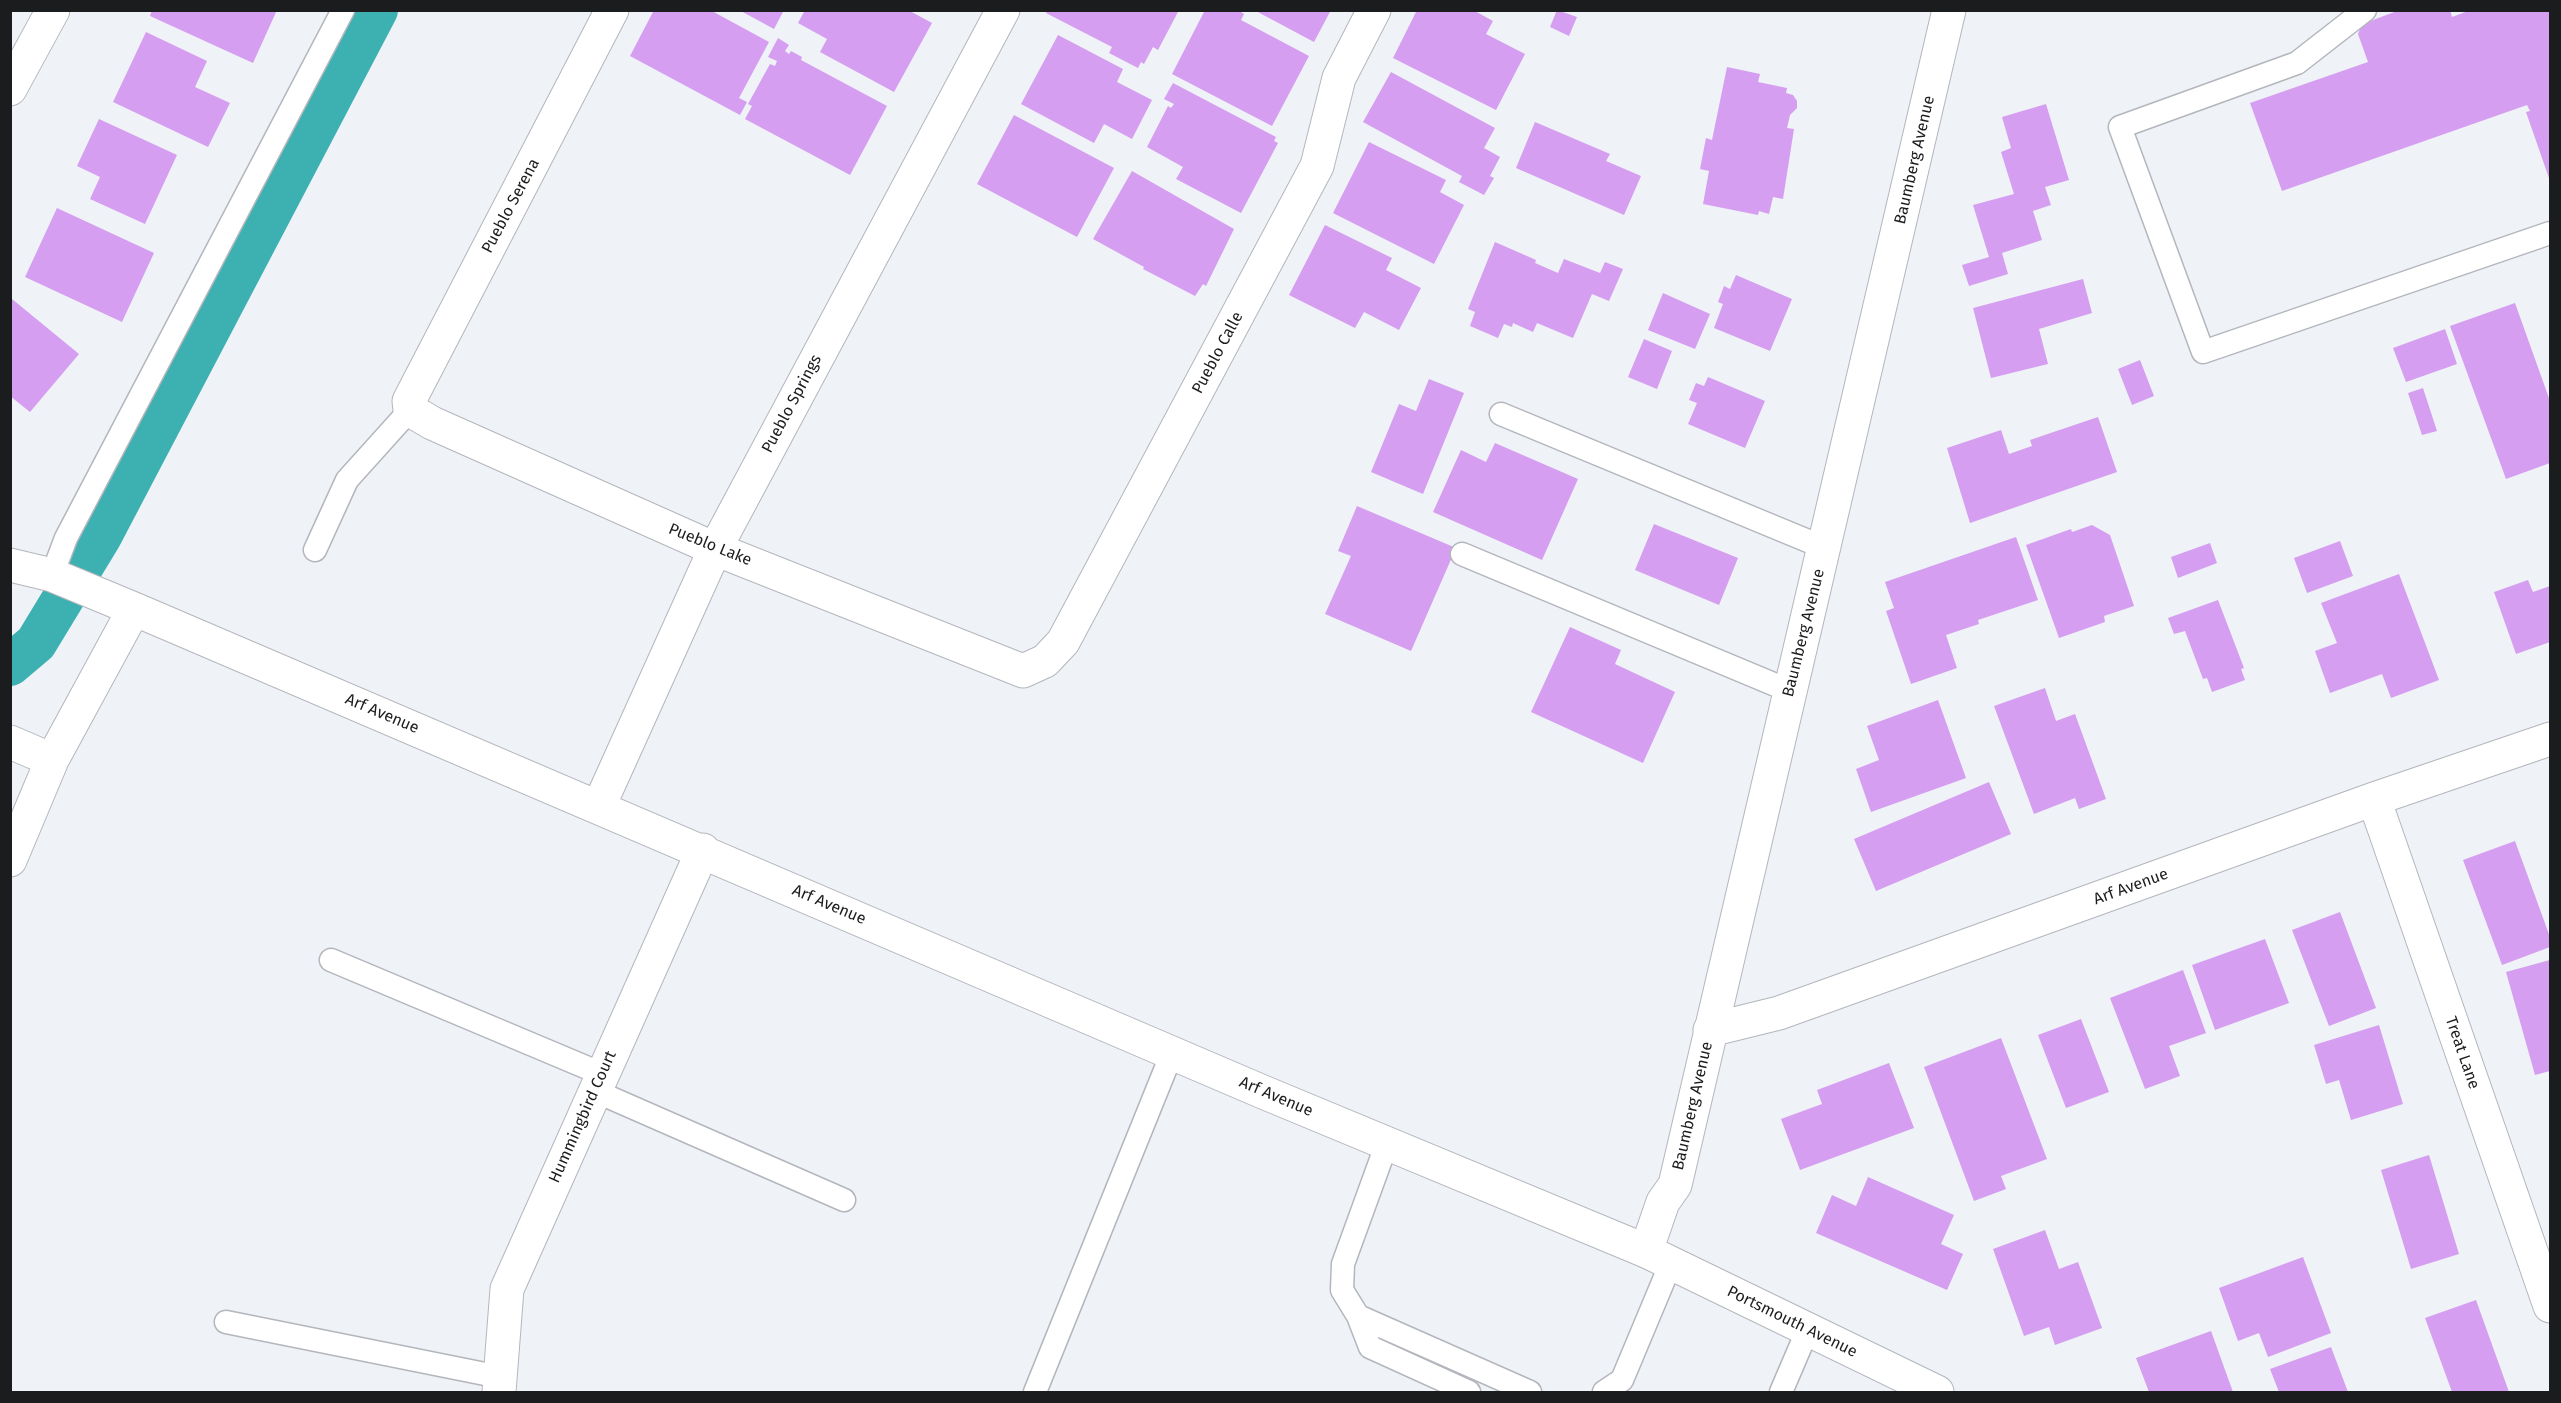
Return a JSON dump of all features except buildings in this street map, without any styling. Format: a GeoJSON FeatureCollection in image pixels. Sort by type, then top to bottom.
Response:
{"type":"FeatureCollection","features":[{"type":"Feature","properties":{"kind":"street"},"geometry":{"type":"LineString","coordinates":[[10,89],[53,10]]}},
{"type":"Feature","properties":{"kind":"street","name":"Pueblo Serena"},"geometry":{"type":"LineString","coordinates":[[410,406],[612,10]]}},
{"type":"Feature","properties":{"kind":"street","name":"Pueblo Springs"},"geometry":{"type":"LineString","coordinates":[[599,806],[715,549],[1003,10]]}},
{"type":"Feature","properties":{"kind":"street","name":"Pueblo Calle"},"geometry":{"type":"LineString","coordinates":[[1023,670],[1045,661],[1063,642],[1306,187],[1317,166],[1339,78],[1374,10]]}},
{"type":"Feature","properties":{"kind":"street","name":"Baumberg Avenue"},"geometry":{"type":"LineString","coordinates":[[1659,1257],[1663,1202],[1675,1185],[1949,10]]}},
{"type":"Feature","properties":{"kind":"street","name":"Pueblo Lake"},"geometry":{"type":"LineString","coordinates":[[410,406],[432,423],[715,549],[1023,670]]}},
{"type":"Feature","properties":{"kind":"street","name":"Arf Avenue"},"geometry":{"type":"LineString","coordinates":[[10,565],[52,574],[703,850],[1172,1053],[1659,1257]]}},
{"type":"Feature","properties":{"kind":"street"},"geometry":{"type":"LineString","coordinates":[[10,860],[52,760],[134,609]]}},
{"type":"Feature","properties":{"kind":"street","name":"Arf Avenue"},"geometry":{"type":"LineString","coordinates":[[1710,1030],[1779,1013],[2374,799],[2550,739]]}},
{"type":"Feature","properties":{"kind":"street"},"geometry":{"type":"LineString","coordinates":[[10,742],[52,760]]}},
{"type":"Feature","properties":{"kind":"street","name":"Treat Lane"},"geometry":{"type":"LineString","coordinates":[[2374,799],[2550,1306]]}},
{"type":"Feature","properties":{"kind":"street","name":"Hummingbird Court"},"geometry":{"type":"LineString","coordinates":[[500,1385],[507,1289],[703,850]]}},
{"type":"Feature","properties":{"kind":"street","name":"Portsmouth Avenue"},"geometry":{"type":"LineString","coordinates":[[1659,1257],[1937,1392]]}},
{"type":"Feature","properties":{"kind":"lane"},"geometry":{"type":"LineString","coordinates":[[52,574],[66,538],[343,10]]}},
{"type":"Feature","properties":{"kind":"lane"},"geometry":{"type":"LineString","coordinates":[[2365,10],[2297,63],[2120,127],[2203,352],[2550,233]]}},
{"type":"Feature","properties":{"kind":"lane"},"geometry":{"type":"LineString","coordinates":[[315,550],[347,480],[410,406]]}},
{"type":"Feature","properties":{"kind":"lane"},"geometry":{"type":"LineString","coordinates":[[1501,414],[1825,548]]}},
{"type":"Feature","properties":{"kind":"lane"},"geometry":{"type":"LineString","coordinates":[[1462,554],[1790,691]]}},
{"type":"Feature","properties":{"kind":"lane"},"geometry":{"type":"LineString","coordinates":[[331,960],[599,1082],[843,1200]]}},
{"type":"Feature","properties":{"kind":"lane"},"geometry":{"type":"LineString","coordinates":[[1035,1392],[1172,1053]]}},
{"type":"Feature","properties":{"kind":"lane"},"geometry":{"type":"LineString","coordinates":[[1387,1143],[1343,1264],[1342,1290],[1358,1316],[1370,1347],[1469,1392]]}},
{"type":"Feature","properties":{"kind":"lane"},"geometry":{"type":"LineString","coordinates":[[1604,1392],[1622,1380],[1659,1257]]}},
{"type":"Feature","properties":{"kind":"lane"},"geometry":{"type":"LineString","coordinates":[[1358,1316],[1530,1392]]}},
{"type":"Feature","properties":{"kind":"lane"},"geometry":{"type":"LineString","coordinates":[[226,1322],[500,1385]]}},
{"type":"Feature","properties":{"kind":"lane"},"geometry":{"type":"LineString","coordinates":[[1781,1392],[1808,1329]]}},
{"type":"Feature","properties":{"kind":"waterway"},"geometry":{"type":"LineString","coordinates":[[10,665],[36,643],[101,536],[377,10]]}}]}
